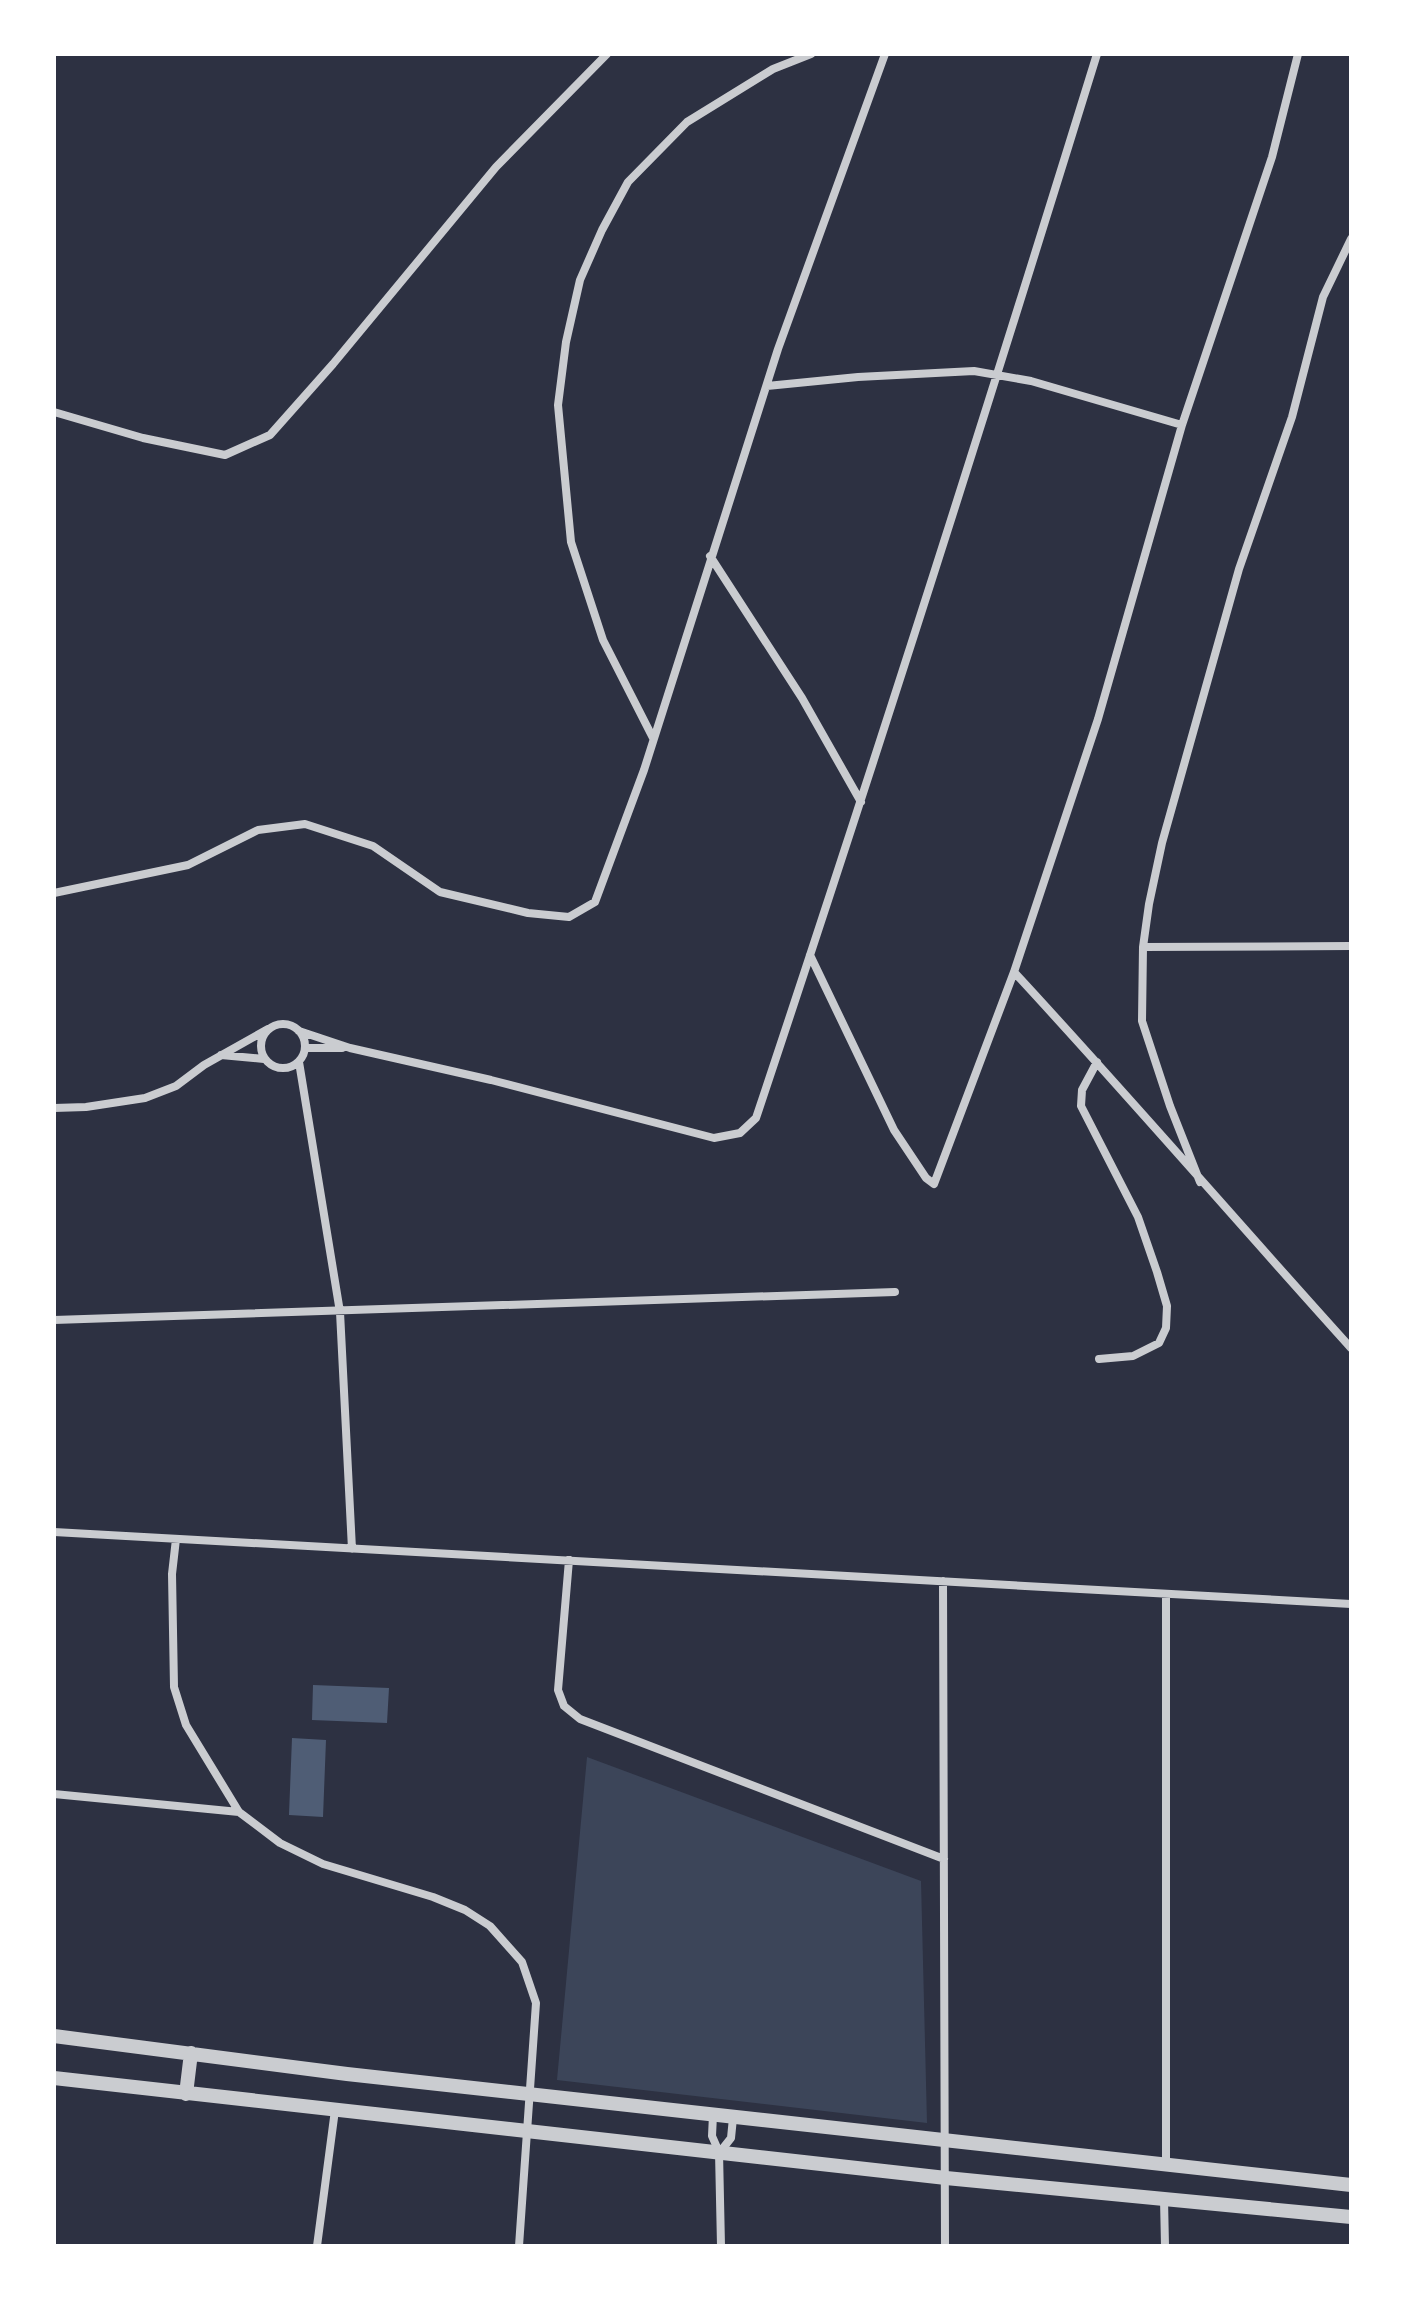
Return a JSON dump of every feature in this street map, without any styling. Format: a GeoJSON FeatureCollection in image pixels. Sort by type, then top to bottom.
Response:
{"type":"FeatureCollection","features":[{"type":"Feature","properties":{"kind":"street"},"geometry":{"type":"LineString","coordinates":[[54,412],[143,438],[225,455],[270,435],[496,167],[607,54]]}},
{"type":"Feature","properties":{"kind":"street"},"geometry":{"type":"LineString","coordinates":[[653,738],[603,640],[571,542],[558,405],[566,342],[580,280],[628,182],[687,122],[773,69],[811,54]]}},
{"type":"Feature","properties":{"kind":"street"},"geometry":{"type":"LineString","coordinates":[[54,893],[188,865],[258,830],[305,824],[373,846],[440,892],[528,913],[569,917],[595,902],[644,770],[778,349],[885,54]]}},
{"type":"Feature","properties":{"kind":"street"},"geometry":{"type":"LineString","coordinates":[[54,1108],[86,1107],[145,1098],[176,1086],[220,1055],[268,1029],[287,1024],[350,1048],[491,1080],[714,1138],[740,1133],[756,1118],[998,376],[1097,54]]}},
{"type":"Feature","properties":{"kind":"street"},"geometry":{"type":"LineString","coordinates":[[810,955],[894,1130],[926,1178],[934,1184],[1014,972],[1098,719],[1182,425],[1272,157],[1298,54]]}},
{"type":"Feature","properties":{"kind":"street"},"geometry":{"type":"LineString","coordinates":[[1200,1182],[1170,1106],[1142,1021],[1143,947],[1162,843],[1239,569],[1292,417],[1323,297],[1351,239]]}},
{"type":"Feature","properties":{"kind":"street"},"geometry":{"type":"LineString","coordinates":[[767,386],[959,372],[1031,381],[1182,425]]}},
{"type":"Feature","properties":{"kind":"street"},"geometry":{"type":"LineString","coordinates":[[710,556],[802,698],[861,802]]}},
{"type":"Feature","properties":{"kind":"street"},"geometry":{"type":"LineString","coordinates":[[1143,947],[1351,946]]}},
{"type":"Feature","properties":{"kind":"street"},"geometry":{"type":"LineString","coordinates":[[1014,972],[1351,1348]]}},
{"type":"Feature","properties":{"kind":"street"},"geometry":{"type":"LineString","coordinates":[[264,1059],[260,1047],[268,1029]]}},
{"type":"Feature","properties":{"kind":"street"},"geometry":{"type":"LineString","coordinates":[[299,1031],[305,1048],[299,1062],[340,1312],[352,1549]]}},
{"type":"Feature","properties":{"kind":"street"},"geometry":{"type":"LineString","coordinates":[[305,1048],[350,1048]]}},
{"type":"Feature","properties":{"kind":"street"},"geometry":{"type":"LineString","coordinates":[[220,1055],[264,1059],[280,1068],[299,1062]]}},
{"type":"Feature","properties":{"kind":"street"},"geometry":{"type":"LineString","coordinates":[[1097,1062],[1082,1090],[1081,1106],[1138,1217],[1167,1306],[1166,1328],[1159,1343],[1133,1356],[1099,1359]]}},
{"type":"Feature","properties":{"kind":"street"},"geometry":{"type":"LineString","coordinates":[[54,1320],[895,1292]]}},
{"type":"Feature","properties":{"kind":"street"},"geometry":{"type":"LineString","coordinates":[[54,1532],[1351,1604]]}},
{"type":"Feature","properties":{"kind":"street"},"geometry":{"type":"LineString","coordinates":[[176,1539],[172,1588],[174,1687],[186,1725],[239,1812],[280,1843],[323,1864],[433,1897],[465,1910],[490,1926],[522,1962],[536,2003],[519,2246]]}},
{"type":"Feature","properties":{"kind":"street"},"geometry":{"type":"LineString","coordinates":[[569,1560],[558,1690],[564,1706],[580,1719],[944,1859]]}},
{"type":"Feature","properties":{"kind":"street"},"geometry":{"type":"LineString","coordinates":[[943,1581],[945,2246]]}},
{"type":"Feature","properties":{"kind":"street"},"geometry":{"type":"LineString","coordinates":[[1166,1594],[1166,2165]]}},
{"type":"Feature","properties":{"kind":"street"},"geometry":{"type":"LineString","coordinates":[[54,1794],[239,1812]]}},
{"type":"Feature","properties":{"kind":"street"},"geometry":{"type":"LineString","coordinates":[[54,2036],[733,2118],[1351,2185]]}},
{"type":"Feature","properties":{"kind":"street"},"geometry":{"type":"LineString","coordinates":[[186,2094],[191,2053]]}},
{"type":"Feature","properties":{"kind":"street"},"geometry":{"type":"LineString","coordinates":[[54,2078],[946,2178],[1351,2217]]}},
{"type":"Feature","properties":{"kind":"street"},"geometry":{"type":"LineString","coordinates":[[317,2246],[335,2110]]}},
{"type":"Feature","properties":{"kind":"street"},"geometry":{"type":"LineString","coordinates":[[713,2115],[712,2136],[719,2152],[721,2246]]}},
{"type":"Feature","properties":{"kind":"street"},"geometry":{"type":"LineString","coordinates":[[719,2152],[731,2138],[733,2118]]}},
{"type":"Feature","properties":{"kind":"street"},"geometry":{"type":"LineString","coordinates":[[1164,2198],[1165,2246]]}},
{"type":"Feature","properties":{"kind":"shaded area"},"geometry":{"type":"Polygon","coordinates":[[[313,1685],[389,1688],[387,1723],[312,1720],[313,1685]]]}},
{"type":"Feature","properties":{"kind":"shaded area"},"geometry":{"type":"Polygon","coordinates":[[[292,1738],[326,1740],[323,1817],[289,1815],[292,1738]]]}},
{"type":"Feature","properties":{"kind":"shaded area"},"geometry":{"type":"Polygon","coordinates":[[[587,1757],[921,1881],[927,2123],[557,2080],[587,1757]]]}}]}
